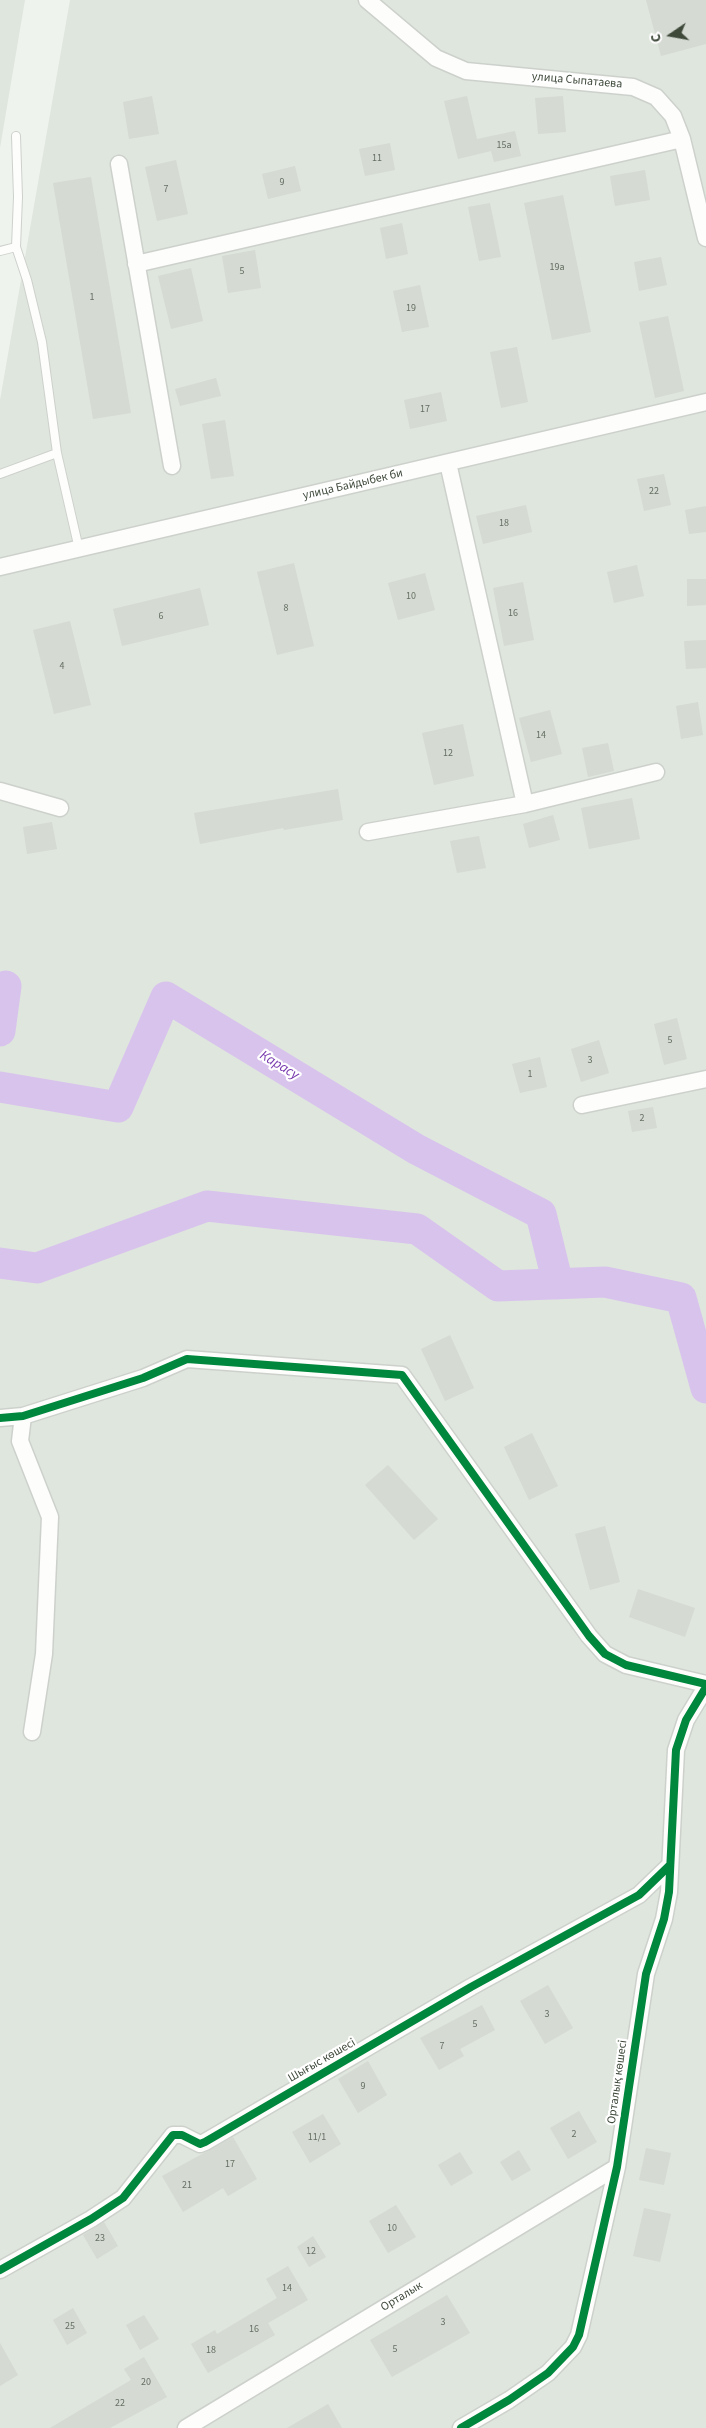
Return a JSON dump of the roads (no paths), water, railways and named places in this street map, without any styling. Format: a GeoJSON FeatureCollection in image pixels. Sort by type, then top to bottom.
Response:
{"type":"FeatureCollection","features":[{"type":"Feature","properties":{"kind":"street","name":"улица Сыпатаева"},"geometry":{"type":"LineString","coordinates":[[367,0],[436,58],[466,72],[633,86],[656,97],[673,116],[682,139],[706,238]]}},
{"type":"Feature","properties":{"kind":"street"},"geometry":{"type":"LineString","coordinates":[[136,264],[682,139]]}},
{"type":"Feature","properties":{"kind":"street"},"geometry":{"type":"LineString","coordinates":[[119,164],[172,466]]}},
{"type":"Feature","properties":{"kind":"street","name":"улица Байдыбек би"},"geometry":{"type":"LineString","coordinates":[[0,568],[706,402]]}},
{"type":"Feature","properties":{"kind":"street"},"geometry":{"type":"LineString","coordinates":[[448,463],[525,804]]}},
{"type":"Feature","properties":{"kind":"street"},"geometry":{"type":"LineString","coordinates":[[368,832],[525,804],[656,772]]}},
{"type":"Feature","properties":{"kind":"street"},"geometry":{"type":"LineString","coordinates":[[0,791],[60,808]]}},
{"type":"Feature","properties":{"kind":"street"},"geometry":{"type":"LineString","coordinates":[[582,1105],[706,1079]]}},
{"type":"Feature","properties":{"kind":"street"},"geometry":{"type":"LineString","coordinates":[[0,1418],[24,1416],[143,1378],[187,1359],[402,1375],[589,1636],[605,1654],[626,1665],[706,1686]]}},
{"type":"Feature","properties":{"kind":"street"},"geometry":{"type":"LineString","coordinates":[[24,1416],[20,1440],[50,1517],[44,1654],[32,1732]]}},
{"type":"Feature","properties":{"kind":"street","name":"Орталық көшесі"},"geometry":{"type":"LineString","coordinates":[[461,2428],[509,2400],[548,2373],[573,2347],[579,2335],[617,2167],[638,2013],[646,1974],[664,1919],[669,1892],[676,1750],[686,1720],[706,1686]]}},
{"type":"Feature","properties":{"kind":"street","name":"Шығыс көшесі"},"geometry":{"type":"LineString","coordinates":[[0,2270],[83,2224],[123,2198],[172,2135],[182,2135],[200,2144],[206,2142],[471,1987],[639,1895],[669,1866]]}},
{"type":"Feature","properties":{"kind":"street","name":"Орталык"},"geometry":{"type":"LineString","coordinates":[[186,2428],[617,2167]]}},
{"type":"Feature","properties":{"kind":"lane"},"geometry":{"type":"LineString","coordinates":[[16,136],[18,197],[16,247],[27,280],[42,342],[56,453],[79,549]]}},
{"type":"Feature","properties":{"kind":"lane"},"geometry":{"type":"LineString","coordinates":[[0,251],[16,247]]}},
{"type":"Feature","properties":{"kind":"lane"},"geometry":{"type":"LineString","coordinates":[[0,474],[56,453]]}},
{"type":"Feature","properties":{"kind":"waterway","name":"Карасу"},"geometry":{"type":"LineString","coordinates":[[0,988],[6,986],[0,1031]]}},
{"type":"Feature","properties":{"kind":"waterway","name":"Карасу"},"geometry":{"type":"LineString","coordinates":[[0,1087],[118,1107],[166,997],[416,1149],[541,1214],[558,1284]]}},
{"type":"Feature","properties":{"kind":"waterway"},"geometry":{"type":"LineString","coordinates":[[0,1263],[37,1268],[207,1206],[417,1229],[498,1286],[605,1282],[681,1298],[706,1388]]}}]}
